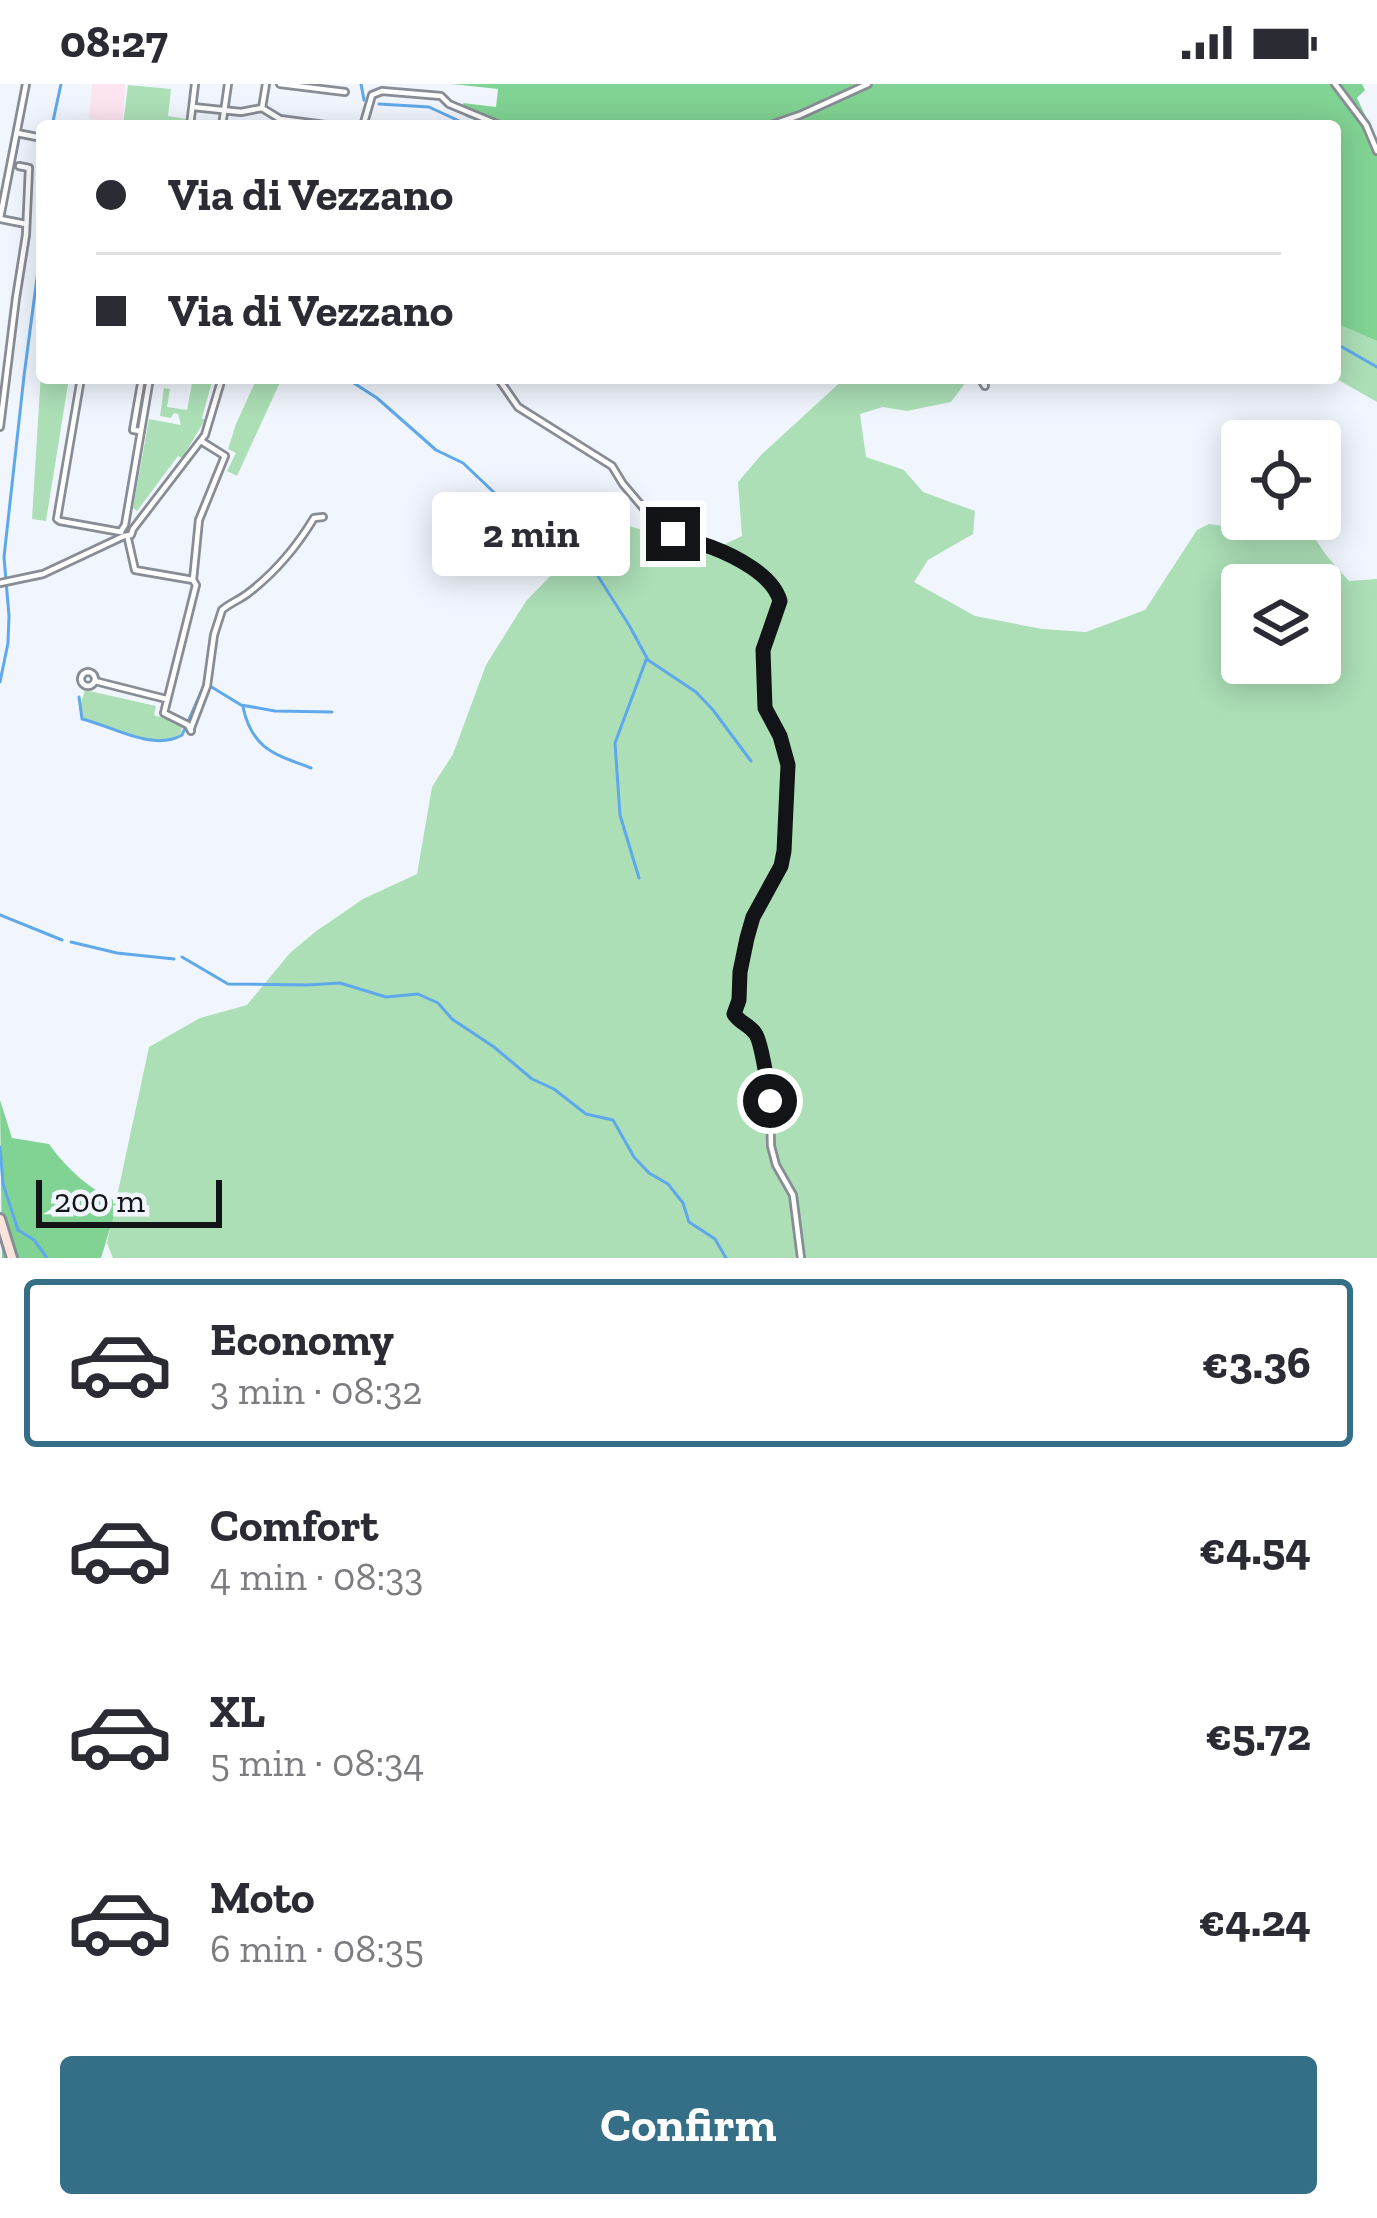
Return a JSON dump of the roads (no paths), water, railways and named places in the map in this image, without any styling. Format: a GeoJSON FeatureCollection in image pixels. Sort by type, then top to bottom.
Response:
{"type":"FeatureCollection","features":[{"type":"Feature","properties":{"kind":"main road"},"geometry":{"type":"LineString","coordinates":[[0,1219],[12,1258]]}},
{"type":"Feature","properties":{"kind":"street"},"geometry":{"type":"LineString","coordinates":[[26,84],[0,218],[26,224]]}},
{"type":"Feature","properties":{"kind":"street"},"geometry":{"type":"LineString","coordinates":[[191,120],[195,84]]}},
{"type":"Feature","properties":{"kind":"street"},"geometry":{"type":"LineString","coordinates":[[223,120],[228,84]]}},
{"type":"Feature","properties":{"kind":"street"},"geometry":{"type":"LineString","coordinates":[[262,108],[266,84]]}},
{"type":"Feature","properties":{"kind":"street"},"geometry":{"type":"LineString","coordinates":[[264,97],[278,84],[345,92]]}},
{"type":"Feature","properties":{"kind":"street"},"geometry":{"type":"LineString","coordinates":[[787,120],[868,84]]}},
{"type":"Feature","properties":{"kind":"street"},"geometry":{"type":"LineString","coordinates":[[1335,84],[1366,124],[1377,151]]}},
{"type":"Feature","properties":{"kind":"street"},"geometry":{"type":"LineString","coordinates":[[365,120],[372,95],[382,92],[441,96],[488,120]]}},
{"type":"Feature","properties":{"kind":"street"},"geometry":{"type":"LineString","coordinates":[[193,107],[262,108],[287,120]]}},
{"type":"Feature","properties":{"kind":"street"},"geometry":{"type":"LineString","coordinates":[[17,133],[36,136]]}},
{"type":"Feature","properties":{"kind":"street"},"geometry":{"type":"LineString","coordinates":[[0,427],[26,224],[29,168],[19,166]]}},
{"type":"Feature","properties":{"kind":"street"},"geometry":{"type":"LineString","coordinates":[[80,384],[58,520],[126,532]]}},
{"type":"Feature","properties":{"kind":"street"},"geometry":{"type":"LineString","coordinates":[[145,384],[134,430],[141,431],[126,532],[135,570],[193,580]]}},
{"type":"Feature","properties":{"kind":"street"},"geometry":{"type":"LineString","coordinates":[[0,583],[31,578],[126,532],[201,441],[220,384]]}},
{"type":"Feature","properties":{"kind":"street"},"geometry":{"type":"LineString","coordinates":[[502,384],[518,407],[612,466],[646,511],[673,534],[716,548],[752,569],[779,594],[779,609],[763,650],[765,708],[788,765],[784,851],[781,866],[753,917],[734,1016],[754,1032],[761,1046],[771,1146],[793,1195],[801,1258]]}},
{"type":"Feature","properties":{"kind":"street"},"geometry":{"type":"LineString","coordinates":[[201,441],[225,456],[200,514],[194,596],[165,715],[191,730],[207,686],[222,610],[269,576],[290,555],[314,518],[323,517]]}},
{"type":"Feature","properties":{"kind":"street"},"geometry":{"type":"LineString","coordinates":[[95,681],[166,699]]}},
{"type":"Feature","properties":{"kind":"waterway"},"geometry":{"type":"LineString","coordinates":[[53,120],[61,84]]}},
{"type":"Feature","properties":{"kind":"waterway"},"geometry":{"type":"LineString","coordinates":[[361,84],[364,100]]}},
{"type":"Feature","properties":{"kind":"waterway"},"geometry":{"type":"LineString","coordinates":[[379,104],[429,107],[457,120]]}},
{"type":"Feature","properties":{"kind":"waterway"},"geometry":{"type":"LineString","coordinates":[[0,682],[9,616],[4,557],[36,285]]}},
{"type":"Feature","properties":{"kind":"waterway"},"geometry":{"type":"LineString","coordinates":[[1341,346],[1377,367]]}},
{"type":"Feature","properties":{"kind":"waterway"},"geometry":{"type":"LineString","coordinates":[[355,384],[436,450],[463,463],[501,499],[543,509],[568,551],[594,570],[648,660],[696,692],[751,761]]}},
{"type":"Feature","properties":{"kind":"waterway"},"geometry":{"type":"LineString","coordinates":[[639,878],[620,815],[615,743],[646,660]]}},
{"type":"Feature","properties":{"kind":"waterway"},"geometry":{"type":"LineString","coordinates":[[79,697],[82,719],[158,741],[182,735],[205,683],[241,705],[332,712]]}},
{"type":"Feature","properties":{"kind":"waterway"},"geometry":{"type":"LineString","coordinates":[[243,707],[252,732],[266,748],[311,768]]}},
{"type":"Feature","properties":{"kind":"waterway"},"geometry":{"type":"LineString","coordinates":[[0,915],[62,940]]}},
{"type":"Feature","properties":{"kind":"waterway"},"geometry":{"type":"LineString","coordinates":[[71,942],[174,959]]}},
{"type":"Feature","properties":{"kind":"waterway"},"geometry":{"type":"LineString","coordinates":[[182,957],[228,984],[340,983],[386,997],[418,994],[438,1003],[452,1019],[532,1079],[586,1114],[613,1120],[634,1157],[668,1184],[683,1203],[689,1222],[715,1239],[726,1258]]}},
{"type":"Feature","properties":{"kind":"waterway"},"geometry":{"type":"LineString","coordinates":[[0,1147],[3,1184],[18,1230],[34,1240],[47,1258]]}}]}
